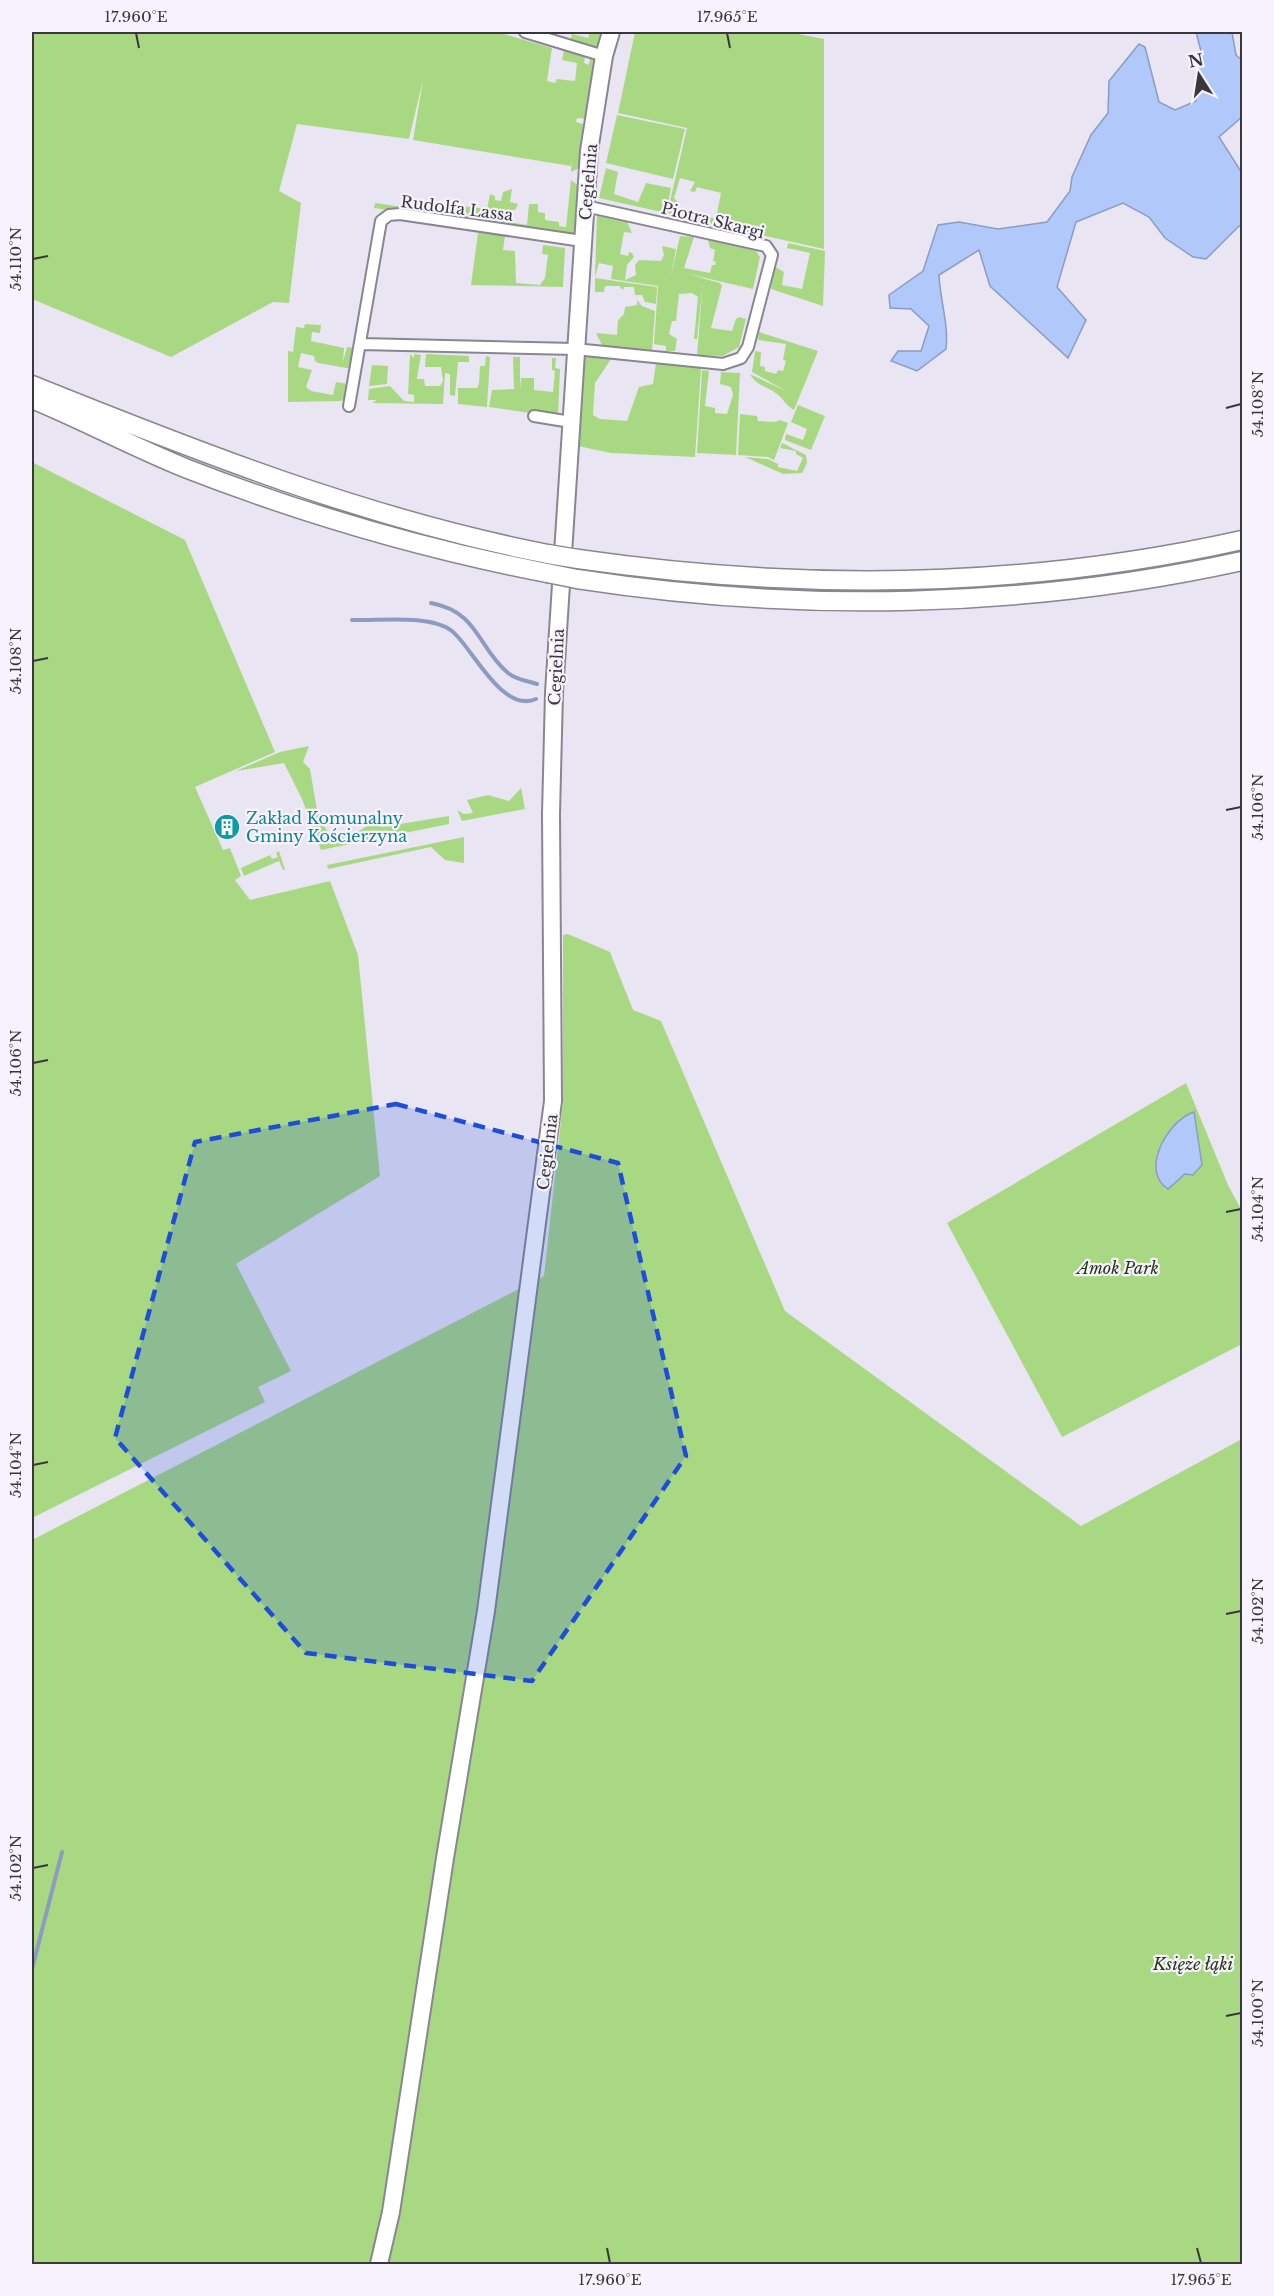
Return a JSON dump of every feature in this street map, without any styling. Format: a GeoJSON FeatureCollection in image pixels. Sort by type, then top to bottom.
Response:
{"type":"FeatureCollection","features":[{"type":"Feature","properties":{"kind":"main road"},"geometry":{"type":"LineString","coordinates":[[32,385],[200,453],[331,499],[421,525],[548,554],[664,571],[747,578],[942,581],[1095,567],[1242,540]]}},
{"type":"Feature","properties":{"kind":"main road"},"geometry":{"type":"LineString","coordinates":[[32,399],[182,466],[298,509],[407,543],[577,579],[655,590],[746,598],[916,602],[1090,588],[1242,561]]}},
{"type":"Feature","properties":{"kind":"street"},"geometry":{"type":"LineString","coordinates":[[525,32],[604,56]]}},
{"type":"Feature","properties":{"kind":"street","name":"Cegielnia"},"geometry":{"type":"LineString","coordinates":[[379,2265],[391,2212],[443,1870],[486,1611],[553,1101],[551,770],[575,349],[589,151],[604,56],[611,32]]}},
{"type":"Feature","properties":{"kind":"street","name":"Piotra Skargi"},"geometry":{"type":"LineString","coordinates":[[575,349],[723,364],[741,358],[748,347],[772,255],[766,246],[585,206]]}},
{"type":"Feature","properties":{"kind":"street","name":"Rudolfa Lassa"},"geometry":{"type":"LineString","coordinates":[[349,406],[381,221],[389,215],[400,214],[582,241]]}},
{"type":"Feature","properties":{"kind":"street"},"geometry":{"type":"LineString","coordinates":[[360,344],[575,349]]}},
{"type":"Feature","properties":{"kind":"street"},"geometry":{"type":"LineString","coordinates":[[534,416],[571,422]]}},
{"type":"Feature","properties":{"kind":"highlighted area"},"geometry":{"type":"Polygon","coordinates":[[[396,1104],[618,1163],[686,1456],[532,1681],[306,1653],[115,1438],[195,1142],[396,1104]]]}},
{"type":"Feature","properties":{"kind":"green space"},"geometry":{"type":"Polygon","coordinates":[[[32,32],[497,32],[552,48],[547,81],[555,83],[557,79],[575,81],[577,63],[562,60],[564,50],[585,56],[584,63],[589,65],[590,58],[596,62],[587,119],[577,118],[576,122],[586,125],[581,167],[571,172],[572,156],[571,166],[413,140],[423,80],[409,139],[297,124],[279,191],[301,203],[289,303],[273,302],[171,357],[32,299],[32,32]]]}},
{"type":"Feature","properties":{"kind":"green space"},"geometry":{"type":"Polygon","coordinates":[[[590,32],[606,32],[598,47],[593,48],[570,42],[572,34],[588,38],[590,32]]]}},
{"type":"Feature","properties":{"kind":"green space"},"geometry":{"type":"Polygon","coordinates":[[[635,32],[788,32],[824,39],[824,249],[689,219],[691,211],[716,219],[721,193],[697,187],[695,192],[690,191],[695,182],[680,178],[674,198],[679,203],[676,216],[667,214],[687,128],[618,113],[635,32]]]}},
{"type":"Feature","properties":{"kind":"green space"},"geometry":{"type":"Polygon","coordinates":[[[617,115],[685,129],[673,179],[606,163],[617,115]]]}},
{"type":"Feature","properties":{"kind":"green space"},"geometry":{"type":"Polygon","coordinates":[[[606,168],[618,172],[614,194],[638,202],[646,183],[671,188],[666,213],[599,198],[606,168]]]}},
{"type":"Feature","properties":{"kind":"green space"},"geometry":{"type":"Polygon","coordinates":[[[571,180],[580,187],[576,232],[571,235],[374,208],[375,203],[480,218],[452,213],[454,205],[487,209],[490,194],[495,196],[495,200],[501,201],[503,192],[512,189],[510,202],[518,204],[515,210],[510,210],[508,222],[527,225],[529,204],[538,204],[538,212],[545,213],[545,220],[559,222],[559,226],[566,227],[571,180]]]}},
{"type":"Feature","properties":{"kind":"green space"},"geometry":{"type":"Polygon","coordinates":[[[597,215],[627,222],[632,233],[624,232],[620,254],[628,256],[629,252],[634,257],[627,265],[625,280],[636,275],[635,265],[639,260],[661,261],[664,255],[662,246],[676,249],[671,276],[680,236],[694,237],[684,268],[710,273],[712,265],[716,262],[713,261],[715,250],[710,248],[708,240],[756,251],[760,257],[753,289],[688,274],[720,283],[722,286],[711,328],[732,331],[736,319],[739,317],[746,319],[739,347],[723,356],[697,355],[703,281],[697,339],[694,339],[698,297],[692,293],[679,294],[676,321],[672,321],[669,334],[677,339],[675,351],[666,351],[666,346],[654,344],[658,286],[611,279],[613,266],[599,263],[595,277],[597,215]]]}},
{"type":"Feature","properties":{"kind":"green space"},"geometry":{"type":"Polygon","coordinates":[[[478,233],[505,236],[503,250],[515,251],[516,283],[540,285],[545,278],[548,255],[542,254],[543,245],[565,248],[563,287],[471,285],[478,233]]]}},
{"type":"Feature","properties":{"kind":"green space"},"geometry":{"type":"Polygon","coordinates":[[[788,243],[825,251],[823,306],[771,289],[774,266],[784,272],[782,285],[802,289],[810,253],[787,248],[788,243]]]}},
{"type":"Feature","properties":{"kind":"green space"},"geometry":{"type":"Polygon","coordinates":[[[595,278],[657,287],[656,304],[645,302],[642,295],[635,295],[634,287],[624,287],[623,290],[619,286],[605,286],[604,292],[595,292],[595,278]]]}},
{"type":"Feature","properties":{"kind":"green space"},"geometry":{"type":"Polygon","coordinates":[[[637,300],[642,306],[655,311],[652,351],[603,347],[596,333],[617,335],[618,320],[624,314],[625,307],[637,305],[637,300]]]}},
{"type":"Feature","properties":{"kind":"green space"},"geometry":{"type":"Polygon","coordinates":[[[305,324],[321,325],[320,333],[312,332],[311,341],[344,348],[343,362],[347,347],[356,348],[352,369],[318,363],[314,356],[301,353],[298,367],[312,370],[306,387],[311,391],[333,395],[336,382],[347,384],[344,398],[341,401],[288,402],[288,351],[293,352],[296,327],[304,328],[305,324]]]}},
{"type":"Feature","properties":{"kind":"green space"},"geometry":{"type":"Polygon","coordinates":[[[759,332],[818,351],[794,410],[777,394],[755,381],[750,374],[786,391],[752,372],[755,351],[761,352],[760,366],[765,367],[765,371],[776,374],[778,370],[783,371],[786,361],[783,360],[786,344],[758,340],[759,332]]]}},
{"type":"Feature","properties":{"kind":"green space"},"geometry":{"type":"Polygon","coordinates":[[[410,354],[414,358],[414,354],[421,355],[417,379],[424,379],[425,386],[440,386],[443,381],[441,367],[425,367],[426,354],[469,356],[469,362],[458,362],[455,396],[450,395],[450,374],[445,373],[443,404],[372,403],[377,400],[368,400],[369,389],[390,386],[404,401],[414,402],[414,395],[408,394],[410,354]]]}},
{"type":"Feature","properties":{"kind":"green space"},"geometry":{"type":"Polygon","coordinates":[[[486,356],[490,357],[487,407],[458,404],[458,388],[477,388],[480,366],[485,366],[486,356]]]}},
{"type":"Feature","properties":{"kind":"green space"},"geometry":{"type":"Polygon","coordinates":[[[584,356],[611,359],[595,383],[593,415],[600,419],[627,421],[639,387],[653,384],[656,363],[701,368],[695,457],[611,453],[578,446],[584,356]]]}},
{"type":"Feature","properties":{"kind":"green space"},"geometry":{"type":"Polygon","coordinates":[[[513,357],[520,357],[520,390],[521,378],[534,378],[534,390],[553,392],[555,371],[552,370],[552,358],[556,358],[555,368],[560,369],[558,417],[489,407],[492,390],[514,389],[513,357]]]}},
{"type":"Feature","properties":{"kind":"green space"},"geometry":{"type":"Polygon","coordinates":[[[372,365],[388,366],[387,384],[369,386],[372,365]]]}},
{"type":"Feature","properties":{"kind":"green space"},"geometry":{"type":"Polygon","coordinates":[[[702,370],[709,371],[705,406],[715,408],[715,413],[727,414],[733,395],[731,387],[720,384],[721,372],[740,373],[736,455],[697,453],[702,370]]]}},
{"type":"Feature","properties":{"kind":"green space"},"geometry":{"type":"Polygon","coordinates":[[[798,405],[825,416],[811,450],[785,440],[786,434],[803,440],[807,429],[791,422],[798,405]]]}},
{"type":"Feature","properties":{"kind":"green space"},"geometry":{"type":"Polygon","coordinates":[[[740,414],[757,416],[758,421],[780,420],[788,423],[774,460],[768,457],[738,455],[740,414]]]}},
{"type":"Feature","properties":{"kind":"green space"},"geometry":{"type":"Polygon","coordinates":[[[782,443],[806,455],[807,463],[802,473],[783,474],[745,457],[768,459],[778,464],[778,467],[797,471],[803,458],[796,454],[796,451],[780,448],[782,443]]]}},
{"type":"Feature","properties":{"kind":"green space"},"geometry":{"type":"Polygon","coordinates":[[[32,462],[185,540],[275,752],[195,787],[223,850],[230,848],[241,876],[235,880],[250,900],[330,881],[358,955],[380,1176],[236,1264],[291,1371],[258,1387],[265,1402],[32,1518],[32,462]]]}},
{"type":"Feature","properties":{"kind":"green space"},"geometry":{"type":"Polygon","coordinates":[[[309,746],[303,762],[310,769],[318,816],[331,837],[352,836],[373,822],[382,827],[449,816],[449,824],[321,850],[302,799],[284,763],[236,771],[280,752],[309,746]]]}},
{"type":"Feature","properties":{"kind":"green space"},"geometry":{"type":"Polygon","coordinates":[[[521,788],[525,809],[462,821],[457,810],[464,814],[473,813],[467,800],[488,795],[509,801],[521,788]]]}},
{"type":"Feature","properties":{"kind":"green space"},"geometry":{"type":"Polygon","coordinates":[[[464,837],[464,863],[445,860],[431,847],[328,869],[327,865],[464,837]]]}},
{"type":"Feature","properties":{"kind":"green space"},"geometry":{"type":"Polygon","coordinates":[[[279,851],[285,870],[279,861],[244,876],[241,868],[270,855],[272,859],[278,857],[276,853],[279,851]]]}},
{"type":"Feature","properties":{"kind":"green space","name":"Księże łąki"},"geometry":{"type":"Polygon","coordinates":[[[568,934],[610,952],[633,1010],[661,1021],[785,1311],[1081,1526],[1242,1439],[1242,2264],[32,2264],[32,1540],[544,1276],[563,1102],[563,935],[568,934]]]}},
{"type":"Feature","properties":{"kind":"green space","name":"Amok Park"},"geometry":{"type":"Polygon","coordinates":[[[1186,1083],[1228,1185],[1242,1211],[1242,1344],[1062,1437],[947,1223],[1186,1083]]]}},
{"type":"Feature","properties":{"kind":"water"},"geometry":{"type":"Polygon","coordinates":[[[1196,32],[1232,32],[1236,55],[1242,60],[1242,117],[1219,137],[1242,173],[1242,227],[1239,226],[1206,259],[1193,257],[1165,238],[1149,217],[1123,203],[1076,222],[1057,287],[1086,320],[1068,358],[990,286],[979,250],[939,275],[946,349],[917,371],[891,361],[898,351],[921,351],[929,326],[911,309],[890,308],[889,295],[923,271],[938,225],[959,222],[998,229],[1047,222],[1070,191],[1072,177],[1091,135],[1108,113],[1109,81],[1139,44],[1145,47],[1159,102],[1175,110],[1196,101],[1197,72],[1203,59],[1196,32]]]}},
{"type":"Feature","properties":{"kind":"water"},"geometry":{"type":"Polygon","coordinates":[[[1194,1112],[1202,1165],[1193,1175],[1185,1174],[1168,1189],[1160,1181],[1156,1170],[1160,1147],[1175,1125],[1194,1112]]]}},
{"type":"Feature","properties":{"kind":"waterway"},"geometry":{"type":"LineString","coordinates":[[431,603],[459,614],[468,622],[508,673],[537,684]]}},
{"type":"Feature","properties":{"kind":"waterway"},"geometry":{"type":"LineString","coordinates":[[352,620],[404,619],[431,622],[442,626],[452,631],[460,639],[489,677],[511,697],[523,701],[536,699]]}},
{"type":"Feature","properties":{"kind":"waterway"},"geometry":{"type":"LineString","coordinates":[[32,1969],[62,1852]]}},
{"type":"Feature","properties":{"kind":"place","name":"Zakład Komunalny Gminy Kościerzyna"},"geometry":{"type":"Point","coordinates":[227,827]}}]}
